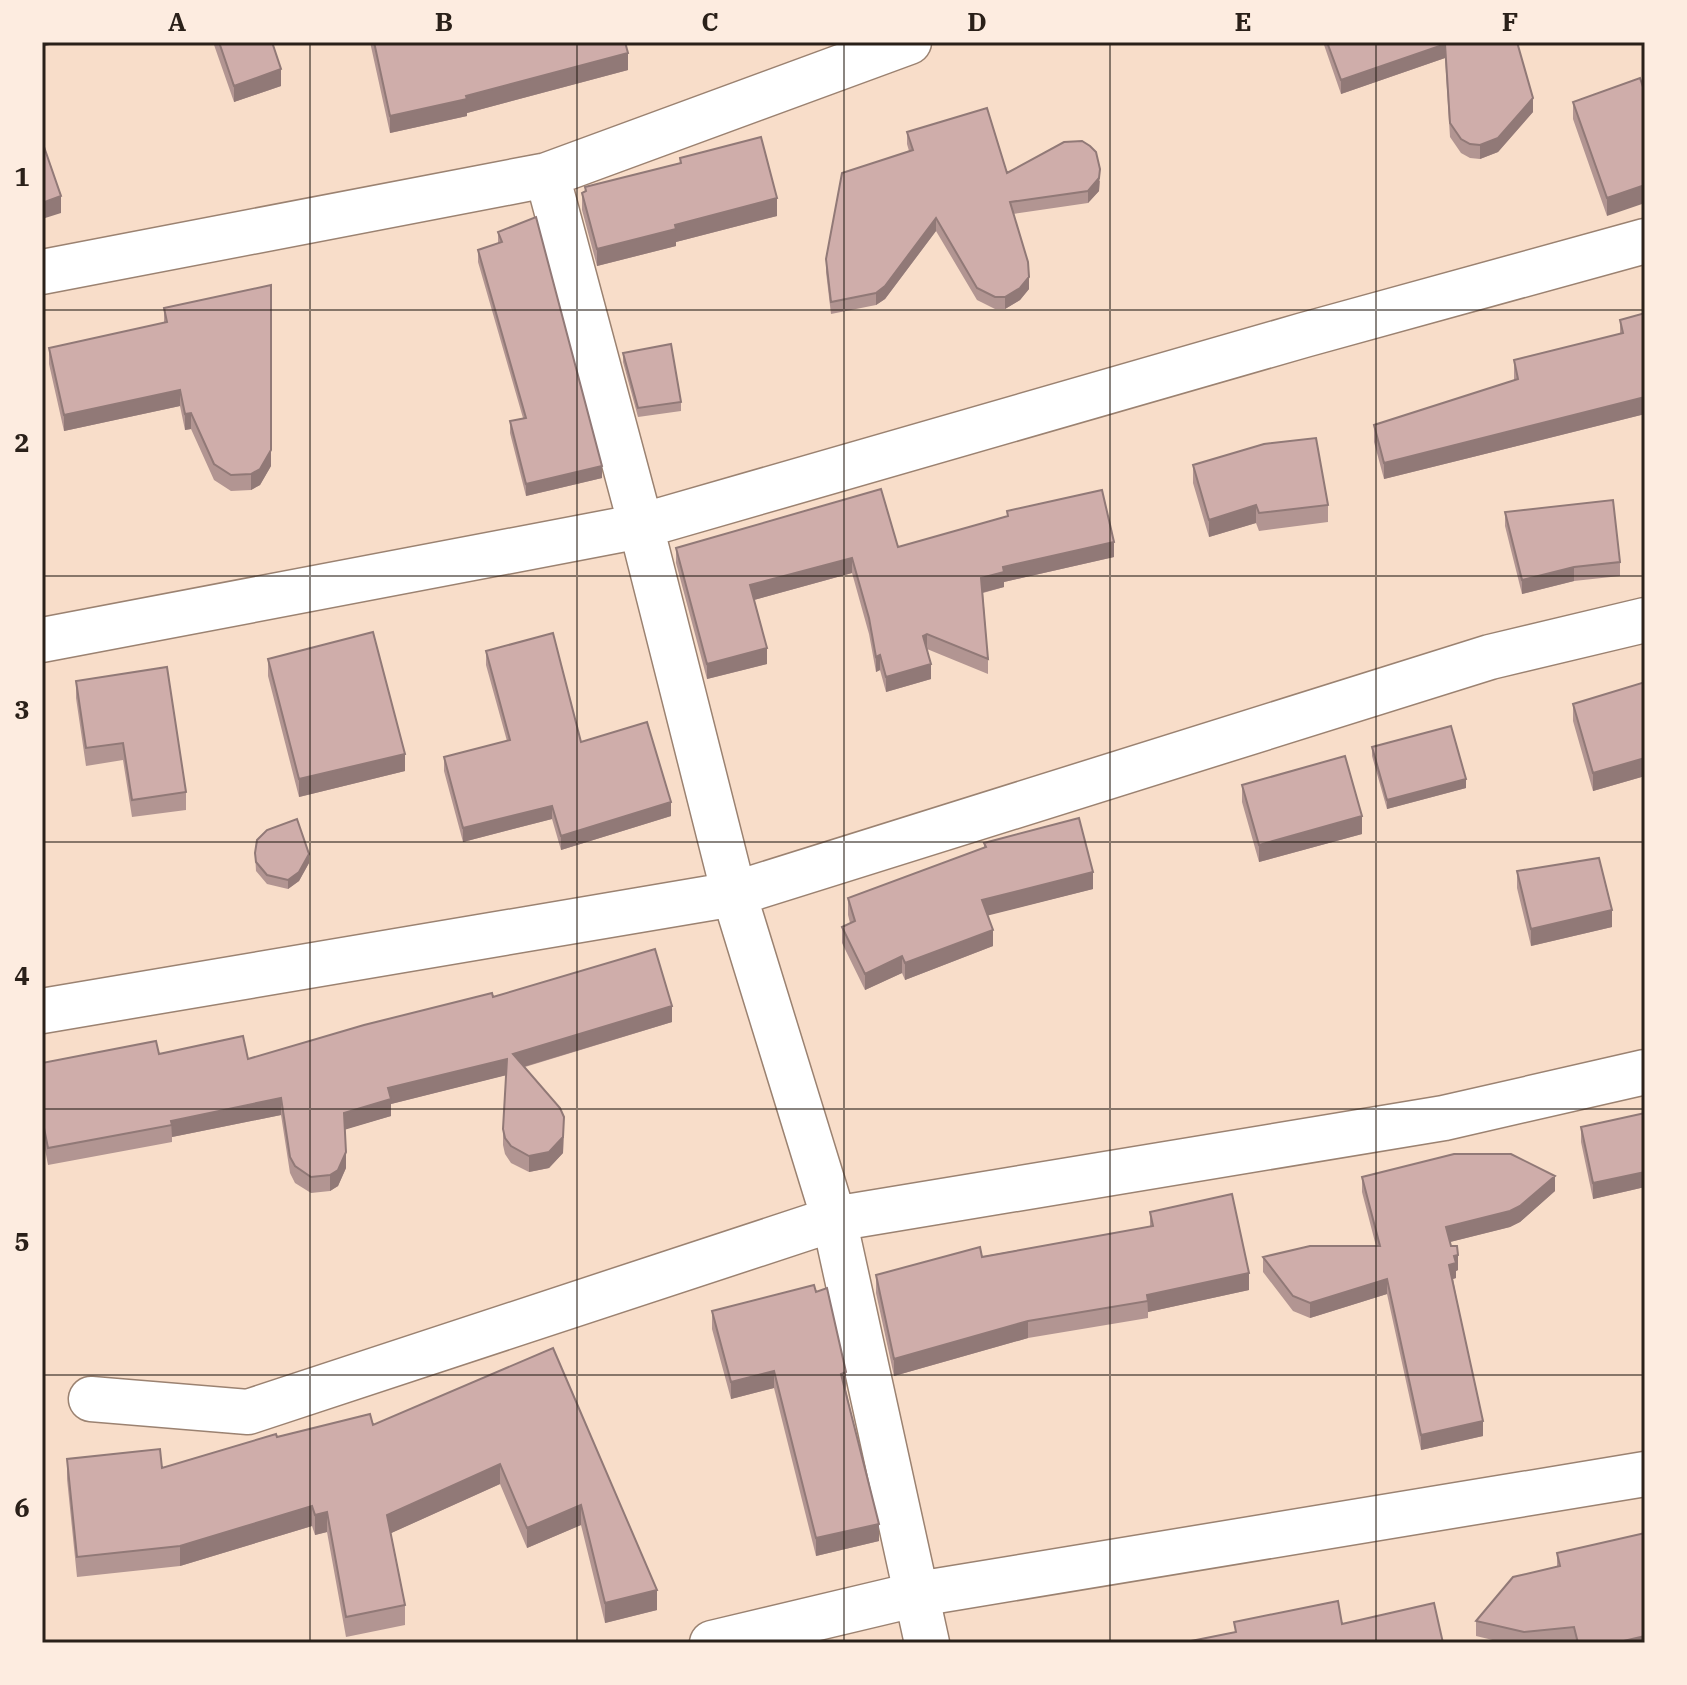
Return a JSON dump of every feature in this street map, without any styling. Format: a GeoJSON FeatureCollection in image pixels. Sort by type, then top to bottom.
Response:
{"type":"FeatureCollection","features":[{"type":"Feature","properties":{"kind":"street"},"geometry":{"type":"LineString","coordinates":[[42,272],[547,175],[909,42]]}},
{"type":"Feature","properties":{"kind":"street"},"geometry":{"type":"LineString","coordinates":[[547,175],[641,526],[734,894],[834,1219],[927,1643]]}},
{"type":"Feature","properties":{"kind":"street"},"geometry":{"type":"LineString","coordinates":[[42,640],[641,526],[1304,335],[1645,241]]}},
{"type":"Feature","properties":{"kind":"street"},"geometry":{"type":"LineString","coordinates":[[42,1011],[734,894],[1490,657],[1645,620]]}},
{"type":"Feature","properties":{"kind":"street"},"geometry":{"type":"LineString","coordinates":[[91,1399],[248,1412],[834,1219],[1444,1118],[1645,1072]]}},
{"type":"Feature","properties":{"kind":"street"},"geometry":{"type":"LineString","coordinates":[[712,1643],[918,1594],[1645,1474]]}},
{"type":"Feature","properties":{"kind":"building"},"geometry":{"type":"Polygon","coordinates":[[[219,42],[272,42],[281,69],[234,86],[219,42]]]}},
{"type":"Feature","properties":{"kind":"building"},"geometry":{"type":"Polygon","coordinates":[[[374,42],[625,42],[628,53],[466,96],[467,99],[390,116],[374,42]]]}},
{"type":"Feature","properties":{"kind":"building"},"geometry":{"type":"Polygon","coordinates":[[[1327,42],[1517,42],[1533,98],[1498,138],[1480,145],[1470,144],[1461,139],[1450,123],[1445,44],[1341,80],[1327,42]]]}},
{"type":"Feature","properties":{"kind":"building"},"geometry":{"type":"Polygon","coordinates":[[[1640,78],[1645,93],[1645,185],[1607,198],[1573,102],[1640,78]]]}},
{"type":"Feature","properties":{"kind":"building"},"geometry":{"type":"Polygon","coordinates":[[[987,108],[1007,173],[1064,142],[1082,141],[1096,152],[1099,178],[1088,191],[1010,202],[1028,262],[1029,277],[1020,288],[1005,297],[995,297],[977,288],[936,218],[885,286],[876,293],[831,302],[826,259],[842,173],[913,150],[907,132],[987,108]]]}},
{"type":"Feature","properties":{"kind":"building"},"geometry":{"type":"Polygon","coordinates":[[[761,137],[777,198],[597,249],[582,193],[586,191],[585,187],[681,163],[680,158],[761,137]]]}},
{"type":"Feature","properties":{"kind":"building"},"geometry":{"type":"Polygon","coordinates":[[[42,141],[61,196],[42,203],[42,141]]]}},
{"type":"Feature","properties":{"kind":"building"},"geometry":{"type":"Polygon","coordinates":[[[536,217],[602,466],[526,484],[510,421],[526,418],[478,250],[502,242],[498,232],[536,217]]]}},
{"type":"Feature","properties":{"kind":"building"},"geometry":{"type":"Polygon","coordinates":[[[271,285],[271,450],[260,469],[251,474],[231,475],[214,464],[191,413],[185,414],[180,390],[64,415],[49,348],[167,322],[164,308],[271,285]]]}},
{"type":"Feature","properties":{"kind":"building"},"geometry":{"type":"Polygon","coordinates":[[[1645,313],[1645,397],[1384,463],[1374,425],[1518,379],[1514,360],[1623,333],[1620,320],[1645,313]]]}},
{"type":"Feature","properties":{"kind":"building"},"geometry":{"type":"Polygon","coordinates":[[[671,344],[681,402],[638,408],[623,353],[671,344]]]}},
{"type":"Feature","properties":{"kind":"building"},"geometry":{"type":"Polygon","coordinates":[[[1316,438],[1328,505],[1259,513],[1256,505],[1209,520],[1193,465],[1264,444],[1316,438]]]}},
{"type":"Feature","properties":{"kind":"building"},"geometry":{"type":"Polygon","coordinates":[[[881,489],[898,547],[1008,516],[1007,511],[1102,490],[1114,542],[1003,567],[1004,572],[981,578],[988,659],[927,634],[923,636],[931,664],[886,677],[880,655],[876,657],[852,558],[750,585],[767,648],[707,664],[676,548],[881,489]]]}},
{"type":"Feature","properties":{"kind":"building"},"geometry":{"type":"Polygon","coordinates":[[[1613,500],[1620,562],[1574,567],[1522,580],[1505,512],[1613,500]]]}},
{"type":"Feature","properties":{"kind":"building"},"geometry":{"type":"Polygon","coordinates":[[[373,632],[405,754],[299,779],[268,659],[373,632]]]}},
{"type":"Feature","properties":{"kind":"building"},"geometry":{"type":"Polygon","coordinates":[[[553,633],[581,742],[647,722],[671,802],[561,836],[552,806],[463,828],[444,757],[510,740],[486,651],[553,633]]]}},
{"type":"Feature","properties":{"kind":"building"},"geometry":{"type":"Polygon","coordinates":[[[167,667],[186,792],[132,800],[123,743],[86,748],[76,681],[167,667]]]}},
{"type":"Feature","properties":{"kind":"building"},"geometry":{"type":"Polygon","coordinates":[[[1645,682],[1645,758],[1593,773],[1573,704],[1645,682]]]}},
{"type":"Feature","properties":{"kind":"building"},"geometry":{"type":"Polygon","coordinates":[[[1451,726],[1466,779],[1387,800],[1372,747],[1451,726]]]}},
{"type":"Feature","properties":{"kind":"building"},"geometry":{"type":"Polygon","coordinates":[[[1345,756],[1362,816],[1259,845],[1242,785],[1345,756]]]}},
{"type":"Feature","properties":{"kind":"building"},"geometry":{"type":"Polygon","coordinates":[[[1079,818],[1093,872],[982,900],[993,930],[905,963],[902,956],[865,974],[842,927],[855,921],[848,898],[986,847],[984,843],[1079,818]]]}},
{"type":"Feature","properties":{"kind":"building"},"geometry":{"type":"Polygon","coordinates":[[[297,819],[309,854],[299,872],[288,880],[267,875],[256,862],[257,840],[267,830],[297,819]]]}},
{"type":"Feature","properties":{"kind":"building"},"geometry":{"type":"Polygon","coordinates":[[[1599,858],[1612,910],[1531,929],[1517,871],[1599,858]]]}},
{"type":"Feature","properties":{"kind":"building"},"geometry":{"type":"Polygon","coordinates":[[[655,949],[672,1006],[513,1054],[560,1108],[564,1117],[563,1137],[549,1152],[529,1156],[511,1146],[505,1138],[507,1059],[388,1088],[391,1099],[344,1113],[346,1152],[338,1170],[330,1175],[311,1177],[295,1166],[290,1157],[281,1098],[171,1121],[172,1125],[48,1148],[42,1118],[42,1063],[156,1041],[159,1054],[243,1036],[248,1059],[364,1025],[492,993],[493,997],[655,949]]]}},
{"type":"Feature","properties":{"kind":"building"},"geometry":{"type":"Polygon","coordinates":[[[1645,1113],[1645,1172],[1593,1183],[1581,1127],[1645,1113]]]}},
{"type":"Feature","properties":{"kind":"building"},"geometry":{"type":"Polygon","coordinates":[[[1454,1154],[1511,1154],[1555,1176],[1510,1211],[1446,1227],[1451,1246],[1457,1246],[1458,1255],[1454,1256],[1456,1263],[1449,1265],[1483,1421],[1421,1435],[1387,1279],[1310,1303],[1293,1296],[1263,1257],[1310,1246],[1380,1246],[1362,1177],[1454,1154]]]}},
{"type":"Feature","properties":{"kind":"building"},"geometry":{"type":"Polygon","coordinates":[[[1232,1194],[1249,1273],[1147,1295],[1148,1301],[1028,1321],[894,1359],[876,1275],[980,1247],[982,1257],[1153,1226],[1150,1212],[1232,1194]]]}},
{"type":"Feature","properties":{"kind":"building"},"geometry":{"type":"Polygon","coordinates":[[[814,1285],[816,1292],[827,1288],[846,1372],[841,1374],[879,1524],[816,1538],[774,1371],[731,1382],[712,1311],[814,1285]]]}},
{"type":"Feature","properties":{"kind":"building"},"geometry":{"type":"Polygon","coordinates":[[[553,1348],[657,1590],[605,1603],[581,1505],[527,1528],[500,1464],[387,1515],[405,1605],[346,1617],[327,1512],[315,1515],[312,1506],[180,1546],[77,1557],[67,1459],[160,1449],[162,1468],[276,1434],[277,1437],[370,1414],[373,1425],[553,1348]]]}},
{"type":"Feature","properties":{"kind":"building"},"geometry":{"type":"Polygon","coordinates":[[[1645,1533],[1645,1636],[1615,1643],[1578,1643],[1574,1627],[1524,1632],[1476,1621],[1513,1577],[1560,1566],[1557,1553],[1645,1533]]]}},
{"type":"Feature","properties":{"kind":"building"},"geometry":{"type":"Polygon","coordinates":[[[1338,1601],[1342,1624],[1434,1603],[1443,1643],[1181,1643],[1236,1632],[1234,1622],[1338,1601]]]}}]}
